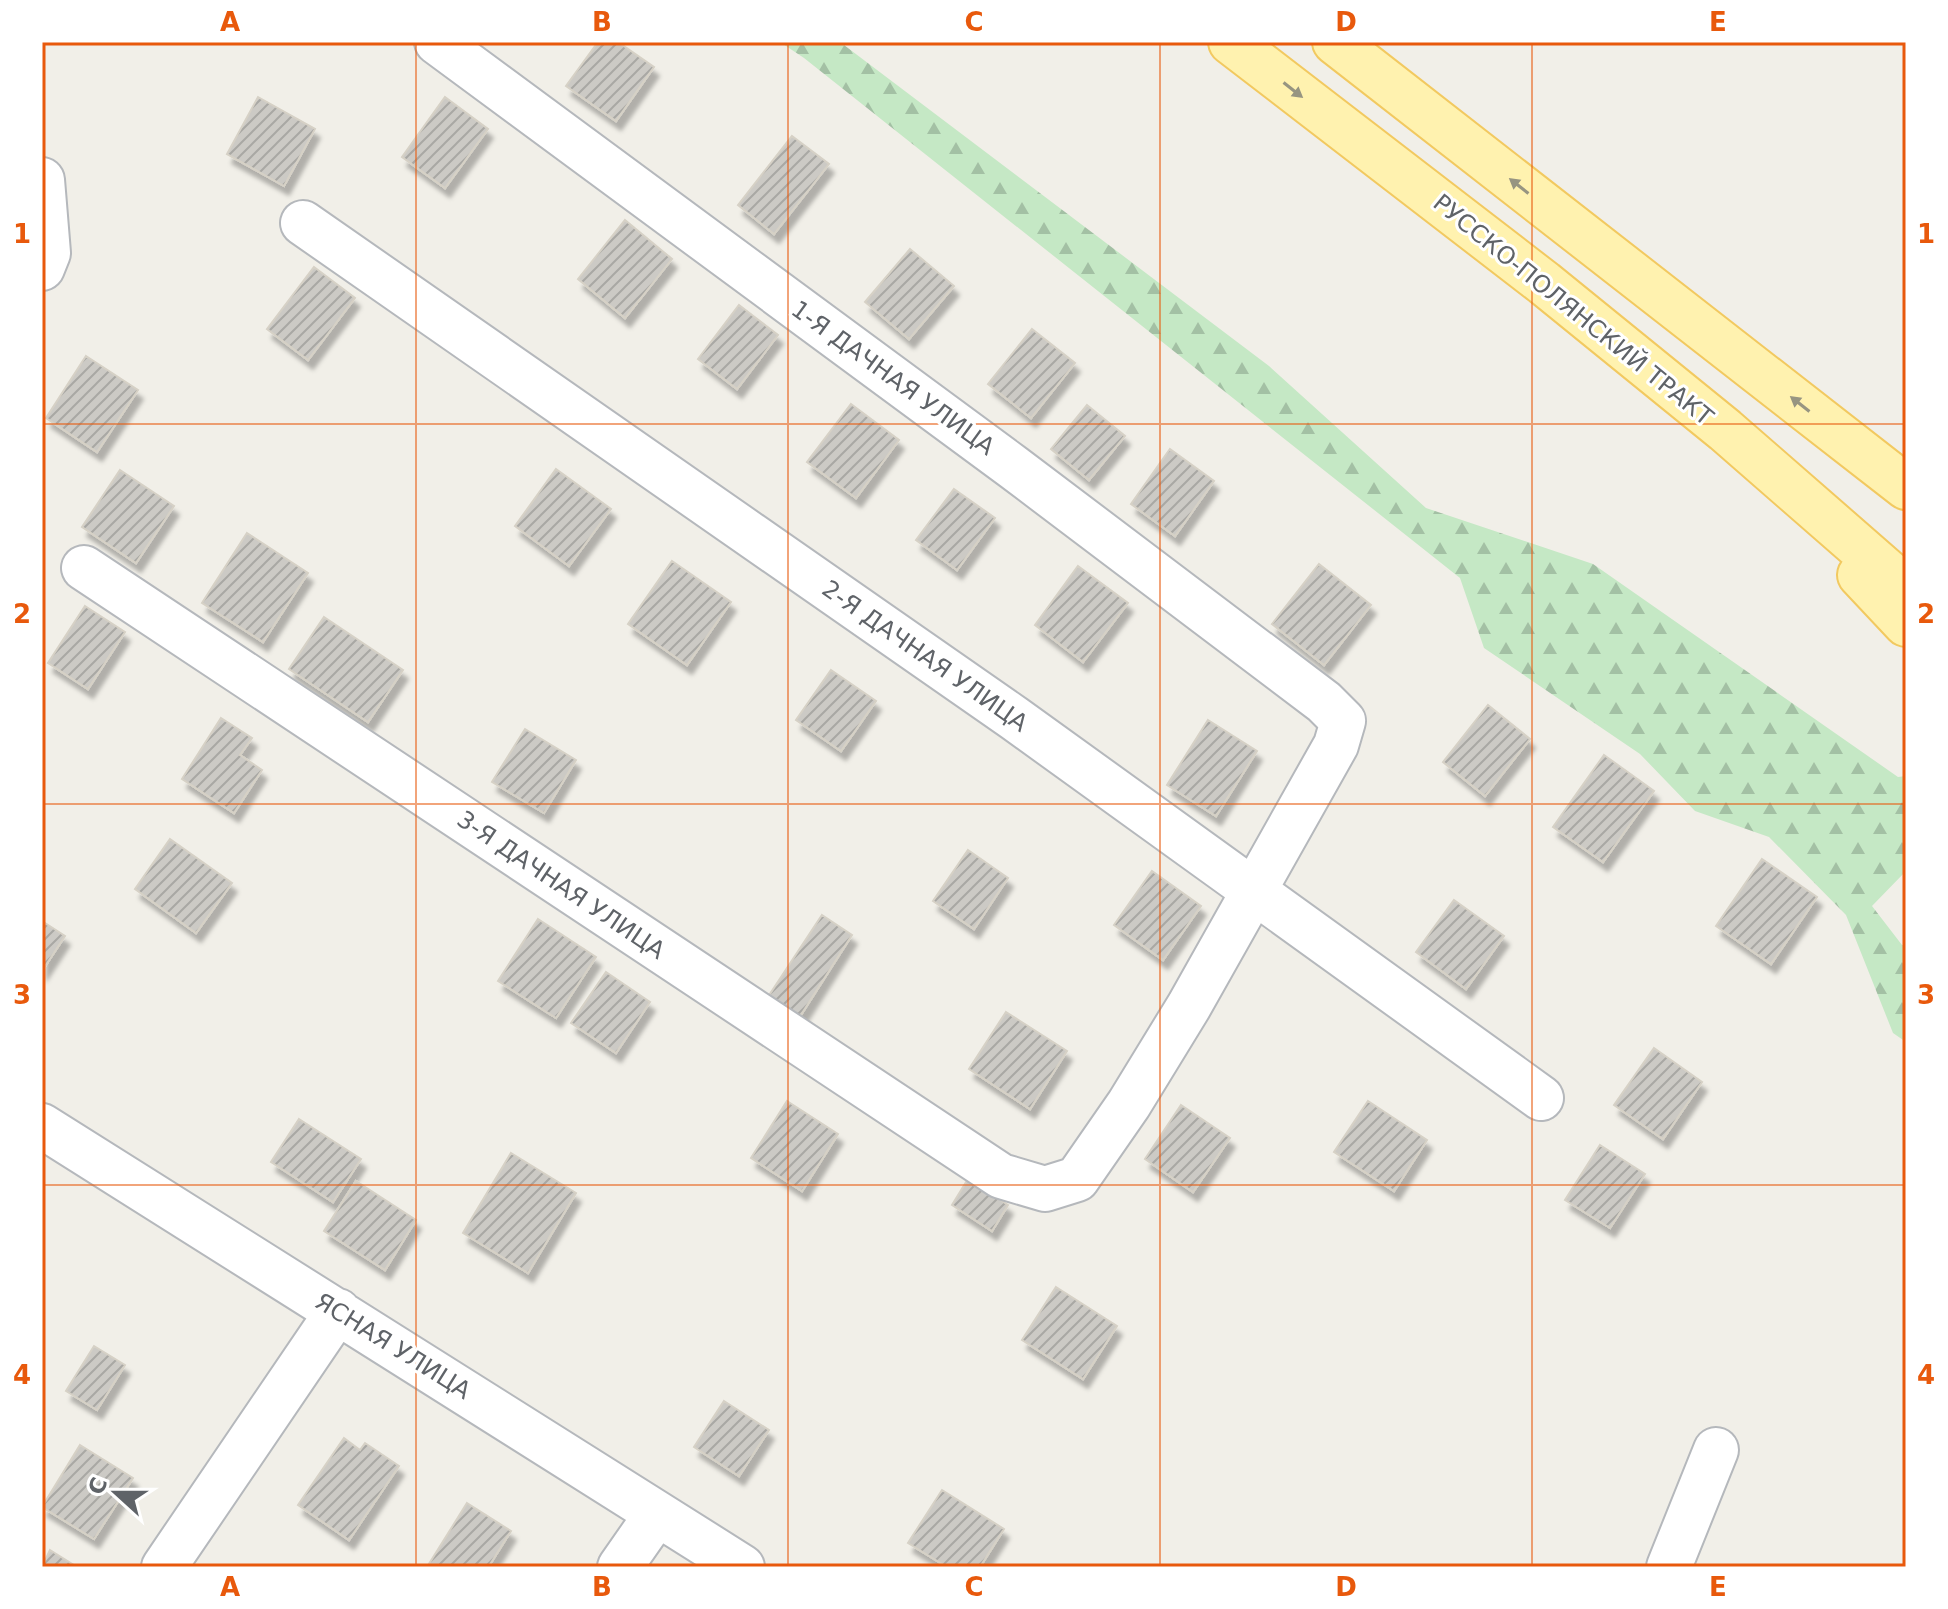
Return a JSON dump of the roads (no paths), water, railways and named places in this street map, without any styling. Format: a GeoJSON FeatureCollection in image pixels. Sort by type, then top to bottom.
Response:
{"type":"FeatureCollection","features":[{"type":"Feature","properties":{"kind":"main road","name":"РУССКО-ПОЛЯНСКИЙ ТРАКТ"},"geometry":{"type":"LineString","coordinates":[[1231,42],[1531,273],[1725,430],[1906,588]]}},
{"type":"Feature","properties":{"kind":"main road"},"geometry":{"type":"LineString","coordinates":[[1335,42],[1906,487]]}},
{"type":"Feature","properties":{"kind":"main road"},"geometry":{"type":"LineString","coordinates":[[1725,430],[1906,624]]}},
{"type":"Feature","properties":{"kind":"main road"},"geometry":{"type":"LineString","coordinates":[[1861,452],[1906,475]]}},
{"type":"Feature","properties":{"kind":"street","name":"1-Я ДАЧНАЯ УЛИЦА"},"geometry":{"type":"LineString","coordinates":[[437,42],[1013,467],[1324,702],[1343,721],[1336,745],[1253,893]]}},
{"type":"Feature","properties":{"kind":"street"},"geometry":{"type":"LineString","coordinates":[[42,180],[48,253],[42,268]]}},
{"type":"Feature","properties":{"kind":"street","name":"2-Я ДАЧНАЯ УЛИЦА"},"geometry":{"type":"LineString","coordinates":[[303,223],[1014,718],[1541,1098]]}},
{"type":"Feature","properties":{"kind":"street","name":"3-Я ДАЧНАЯ УЛИЦА"},"geometry":{"type":"LineString","coordinates":[[84,568],[1001,1176],[1045,1189],[1077,1179],[1129,1104],[1253,893]]}},
{"type":"Feature","properties":{"kind":"street","name":"ЯСНАЯ УЛИЦА"},"geometry":{"type":"LineString","coordinates":[[42,1126],[742,1567]]}},
{"type":"Feature","properties":{"kind":"street"},"geometry":{"type":"LineString","coordinates":[[164,1567],[338,1311]]}},
{"type":"Feature","properties":{"kind":"street"},"geometry":{"type":"LineString","coordinates":[[1669,1567],[1716,1450]]}},
{"type":"Feature","properties":{"kind":"street"},"geometry":{"type":"LineString","coordinates":[[620,1567],[657,1514]]}}]}
